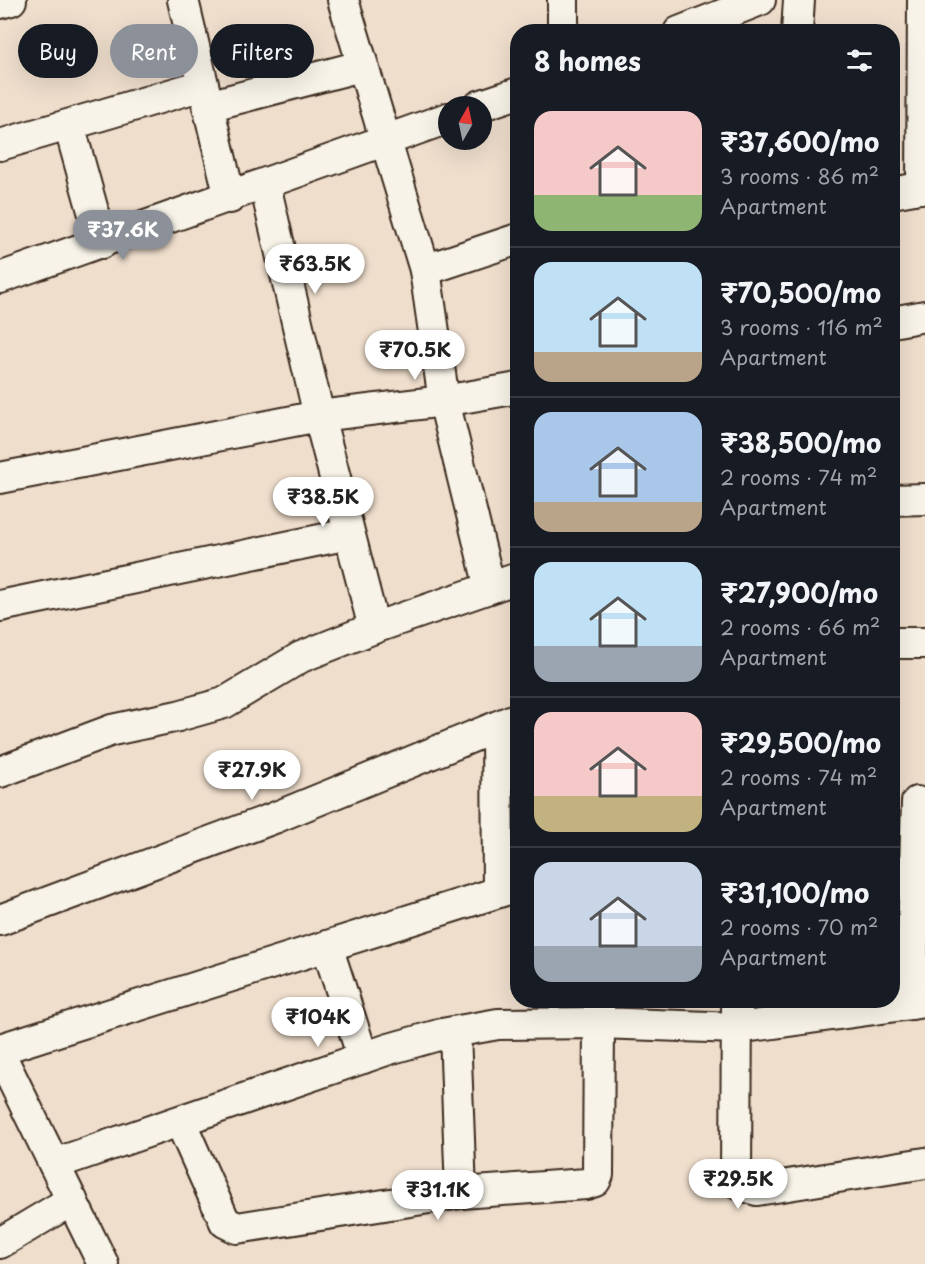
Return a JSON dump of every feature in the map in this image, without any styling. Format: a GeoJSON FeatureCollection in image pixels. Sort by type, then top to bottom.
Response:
{"type":"FeatureCollection","features":[{"type":"Feature","properties":{"kind":"street"},"geometry":{"type":"LineString","coordinates":[[0,3],[10,0]]}},
{"type":"Feature","properties":{"kind":"street"},"geometry":{"type":"LineString","coordinates":[[183,0],[230,198]]}},
{"type":"Feature","properties":{"kind":"street"},"geometry":{"type":"LineString","coordinates":[[344,0],[361,66],[425,270],[444,401],[490,588]]}},
{"type":"Feature","properties":{"kind":"street"},"geometry":{"type":"LineString","coordinates":[[563,0],[563,24]]}},
{"type":"Feature","properties":{"kind":"street"},"geometry":{"type":"LineString","coordinates":[[693,24],[723,7],[760,0]]}},
{"type":"Feature","properties":{"kind":"street"},"geometry":{"type":"LineString","coordinates":[[798,24],[799,0]]}},
{"type":"Feature","properties":{"kind":"street"},"geometry":{"type":"LineString","coordinates":[[900,191],[923,187],[923,0]]}},
{"type":"Feature","properties":{"kind":"street"},"geometry":{"type":"LineString","coordinates":[[0,145],[69,125],[361,66]]}},
{"type":"Feature","properties":{"kind":"street"},"geometry":{"type":"LineString","coordinates":[[492,102],[510,96]]}},
{"type":"Feature","properties":{"kind":"street"},"geometry":{"type":"LineString","coordinates":[[0,278],[230,198],[438,122]]}},
{"type":"Feature","properties":{"kind":"street"},"geometry":{"type":"LineString","coordinates":[[69,125],[102,243]]}},
{"type":"Feature","properties":{"kind":"street"},"geometry":{"type":"LineString","coordinates":[[265,185],[319,416],[374,628]]}},
{"type":"Feature","properties":{"kind":"street"},"geometry":{"type":"LineString","coordinates":[[425,270],[510,242]]}},
{"type":"Feature","properties":{"kind":"street"},"geometry":{"type":"LineString","coordinates":[[900,321],[925,316]]}},
{"type":"Feature","properties":{"kind":"street"},"geometry":{"type":"LineString","coordinates":[[0,478],[319,416],[444,401],[510,389]]}},
{"type":"Feature","properties":{"kind":"street"},"geometry":{"type":"LineString","coordinates":[[900,500],[925,500]]}},
{"type":"Feature","properties":{"kind":"street"},"geometry":{"type":"LineString","coordinates":[[0,606],[349,534]]}},
{"type":"Feature","properties":{"kind":"street"},"geometry":{"type":"LineString","coordinates":[[0,772],[112,729],[178,716],[224,703],[301,657],[374,628],[510,581]]}},
{"type":"Feature","properties":{"kind":"street"},"geometry":{"type":"LineString","coordinates":[[900,643],[925,643]]}},
{"type":"Feature","properties":{"kind":"street"},"geometry":{"type":"LineString","coordinates":[[0,920],[274,818],[507,722],[508,889],[0,1049]]}},
{"type":"Feature","properties":{"kind":"street"},"geometry":{"type":"LineString","coordinates":[[900,1004],[918,1003],[911,802]]}},
{"type":"Feature","properties":{"kind":"street"},"geometry":{"type":"LineString","coordinates":[[327,946],[363,1058]]}},
{"type":"Feature","properties":{"kind":"street"},"geometry":{"type":"LineString","coordinates":[[54,1164],[363,1058],[455,1032],[498,1024],[599,1012],[737,1014],[836,1008]]}},
{"type":"Feature","properties":{"kind":"street"},"geometry":{"type":"LineString","coordinates":[[180,1121],[225,1222],[231,1227],[461,1193],[595,1181],[598,1165],[599,1012]]}},
{"type":"Feature","properties":{"kind":"street"},"geometry":{"type":"LineString","coordinates":[[737,1014],[736,1176],[744,1187],[757,1190],[925,1163]]}},
{"type":"Feature","properties":{"kind":"street"},"geometry":{"type":"LineString","coordinates":[[455,1032],[461,1193]]}},
{"type":"Feature","properties":{"kind":"street"},"geometry":{"type":"LineString","coordinates":[[0,1054],[104,1264]]}},
{"type":"Feature","properties":{"kind":"street"},"geometry":{"type":"LineString","coordinates":[[0,1243],[72,1200]]}}]}
